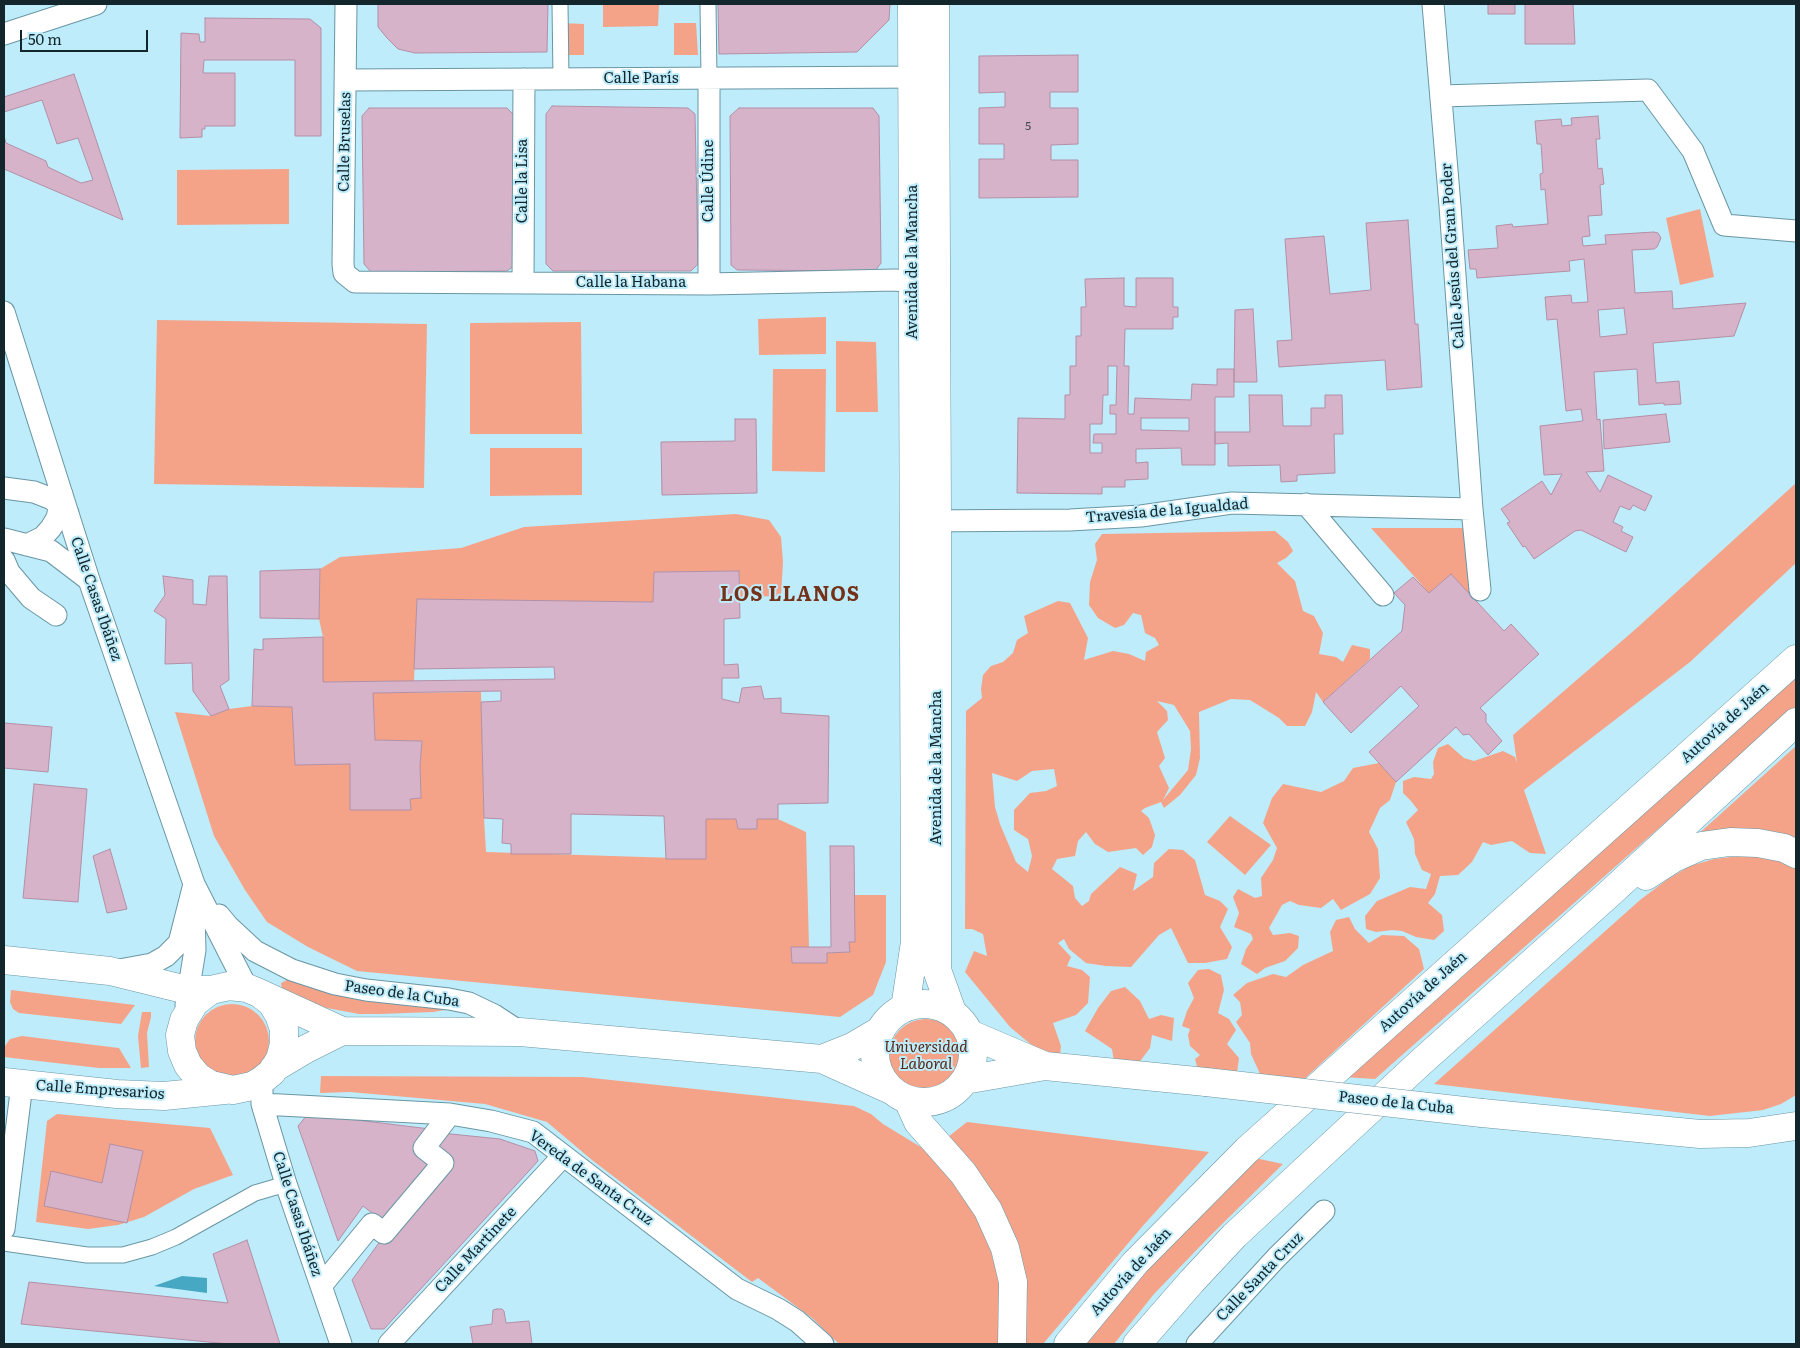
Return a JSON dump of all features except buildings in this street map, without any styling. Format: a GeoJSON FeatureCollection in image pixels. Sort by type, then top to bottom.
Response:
{"type":"FeatureCollection","features":[{"type":"Feature","properties":{"kind":"main road","name":"Avenida de la Mancha"},"geometry":{"type":"LineString","coordinates":[[906,1008],[915,942],[935,129],[912,4]]}},
{"type":"Feature","properties":{"kind":"main road","name":"Avenida de la Mancha"},"geometry":{"type":"LineString","coordinates":[[935,4],[924,77],[913,282],[926,521],[937,970],[952,1012]]}},
{"type":"Feature","properties":{"kind":"main road","name":"Autovía de Jaén"},"geometry":{"type":"LineString","coordinates":[[1068,1344],[1135,1263],[1247,1150],[1796,659]]}},
{"type":"Feature","properties":{"kind":"main road"},"geometry":{"type":"LineString","coordinates":[[1137,1344],[1192,1280],[1234,1236],[1420,1063],[1609,894],[1796,722]]}},
{"type":"Feature","properties":{"kind":"main road"},"geometry":{"type":"LineString","coordinates":[[1609,894],[1646,877],[1674,858],[1701,846],[1730,842],[1758,842],[1784,848],[1796,854]]}},
{"type":"Feature","properties":{"kind":"main road"},"geometry":{"type":"LineString","coordinates":[[4,960],[110,971],[199,990],[229,986],[253,990],[342,1032]]}},
{"type":"Feature","properties":{"kind":"main road"},"geometry":{"type":"LineString","coordinates":[[199,990],[195,1002],[184,1020],[180,1035],[182,1050],[188,1065],[198,1077],[210,1085],[226,1090],[243,1089],[266,1084],[306,1049],[342,1032]]}},
{"type":"Feature","properties":{"kind":"main road"},"geometry":{"type":"LineString","coordinates":[[253,990],[271,1002],[279,1015],[284,1029],[284,1044],[280,1059],[266,1084]]}},
{"type":"Feature","properties":{"kind":"main road"},"geometry":{"type":"LineString","coordinates":[[822,1060],[900,1095],[925,1102],[942,1099],[955,1092],[966,1080],[972,1065],[974,1049],[970,1034],[962,1022],[952,1012],[937,1006],[921,1004],[906,1008],[889,1019],[881,1030],[876,1042],[875,1055],[880,1074],[900,1095],[918,1122],[963,1173],[988,1210],[1001,1240],[1014,1282],[1012,1344]]}},
{"type":"Feature","properties":{"kind":"main road"},"geometry":{"type":"LineString","coordinates":[[822,1060],[852,1047],[881,1030]]}},
{"type":"Feature","properties":{"kind":"main road","name":"Paseo de la Cuba"},"geometry":{"type":"LineString","coordinates":[[342,1032],[520,1032],[822,1060]]}},
{"type":"Feature","properties":{"kind":"main road","name":"Paseo de la Cuba"},"geometry":{"type":"LineString","coordinates":[[970,1034],[1045,1066]]}},
{"type":"Feature","properties":{"kind":"main road","name":"Paseo de la Cuba"},"geometry":{"type":"LineString","coordinates":[[966,1080],[1045,1066],[1482,1113],[1700,1134],[1749,1133],[1796,1126]]}},
{"type":"Feature","properties":{"kind":"main road","name":"Calle Empresarios"},"geometry":{"type":"LineString","coordinates":[[13,1083],[117,1094],[164,1096],[226,1090]]}},
{"type":"Feature","properties":{"kind":"main road","name":"Paseo de la Cuba"},"geometry":{"type":"LineString","coordinates":[[1749,1133],[1796,1112]]}},
{"type":"Feature","properties":{"kind":"street"},"geometry":{"type":"LineString","coordinates":[[4,34],[96,4]]}},
{"type":"Feature","properties":{"kind":"street","name":"Calle Bruselas"},"geometry":{"type":"LineString","coordinates":[[346,4],[343,264],[344,273],[350,278]]}},
{"type":"Feature","properties":{"kind":"street"},"geometry":{"type":"LineString","coordinates":[[560,4],[561,79]]}},
{"type":"Feature","properties":{"kind":"street"},"geometry":{"type":"LineString","coordinates":[[708,4],[709,78]]}},
{"type":"Feature","properties":{"kind":"street","name":"Calle Jesús del Gran Poder"},"geometry":{"type":"LineString","coordinates":[[1433,4],[1472,509]]}},
{"type":"Feature","properties":{"kind":"street","name":"Calle París"},"geometry":{"type":"LineString","coordinates":[[346,80],[924,77]]}},
{"type":"Feature","properties":{"kind":"street","name":"Calle Údine"},"geometry":{"type":"LineString","coordinates":[[709,78],[709,284]]}},
{"type":"Feature","properties":{"kind":"street","name":"Calle la Lisa"},"geometry":{"type":"LineString","coordinates":[[523,283],[524,79]]}},
{"type":"Feature","properties":{"kind":"street"},"geometry":{"type":"LineString","coordinates":[[1441,96],[1648,90],[1693,151],[1724,226],[1796,231]]}},
{"type":"Feature","properties":{"kind":"street","name":"Calle la Habana"},"geometry":{"type":"LineString","coordinates":[[350,278],[355,282],[709,284],[895,280],[913,282]]}},
{"type":"Feature","properties":{"kind":"street","name":"Calle Casas Ibáñez"},"geometry":{"type":"LineString","coordinates":[[4,312],[63,504],[194,884],[253,990]]}},
{"type":"Feature","properties":{"kind":"street"},"geometry":{"type":"LineString","coordinates":[[29,491],[44,477],[47,449]]}},
{"type":"Feature","properties":{"kind":"street"},"geometry":{"type":"LineString","coordinates":[[4,488],[29,491],[63,504],[51,528],[43,537],[28,544]]}},
{"type":"Feature","properties":{"kind":"street","name":"Travesía de la Igualdad"},"geometry":{"type":"LineString","coordinates":[[926,521],[1070,520],[1141,516],[1232,503],[1472,509]]}},
{"type":"Feature","properties":{"kind":"street"},"geometry":{"type":"LineString","coordinates":[[1306,504],[1383,595]]}},
{"type":"Feature","properties":{"kind":"street"},"geometry":{"type":"LineString","coordinates":[[1472,509],[1480,590]]}},
{"type":"Feature","properties":{"kind":"street"},"geometry":{"type":"LineString","coordinates":[[4,539],[51,551],[89,580]]}},
{"type":"Feature","properties":{"kind":"street"},"geometry":{"type":"LineString","coordinates":[[4,560],[9,572],[31,598],[56,615]]}},
{"type":"Feature","properties":{"kind":"street"},"geometry":{"type":"LineString","coordinates":[[110,971],[152,964],[166,956],[179,943],[194,884]]}},
{"type":"Feature","properties":{"kind":"street","name":"Calle Casas Ibáñez"},"geometry":{"type":"LineString","coordinates":[[194,884],[195,950],[199,990]]}},
{"type":"Feature","properties":{"kind":"street","name":"Paseo de la Cuba"},"geometry":{"type":"LineString","coordinates":[[194,884],[228,926],[255,950],[292,970],[335,984],[366,990],[469,1003],[494,1015],[520,1032]]}},
{"type":"Feature","properties":{"kind":"street"},"geometry":{"type":"LineString","coordinates":[[4,1229],[13,1083]]}},
{"type":"Feature","properties":{"kind":"street","name":"Calle Casas Ibáñez"},"geometry":{"type":"LineString","coordinates":[[266,1084],[286,1184],[341,1344]]}},
{"type":"Feature","properties":{"kind":"street","name":"Vereda de Santa Cruz"},"geometry":{"type":"LineString","coordinates":[[266,1084],[491,1121],[533,1132],[738,1289],[778,1309],[823,1344]]}},
{"type":"Feature","properties":{"kind":"street"},"geometry":{"type":"LineString","coordinates":[[321,1286],[372,1224],[384,1234],[443,1163],[424,1148],[450,1114]]}},
{"type":"Feature","properties":{"kind":"street","name":"Calle Martinete"},"geometry":{"type":"LineString","coordinates":[[390,1344],[563,1156]]}},
{"type":"Feature","properties":{"kind":"street"},"geometry":{"type":"LineString","coordinates":[[4,1243],[87,1255],[123,1255],[152,1247],[176,1237],[255,1193],[286,1184]]}},
{"type":"Feature","properties":{"kind":"street","name":"Calle Santa Cruz"},"geometry":{"type":"LineString","coordinates":[[1197,1344],[1277,1257],[1324,1211]]}},
{"type":"Feature","properties":{"kind":"green space"},"geometry":{"type":"Polygon","coordinates":[[[603,4],[659,4],[658,26],[603,27],[603,4]]]}},
{"type":"Feature","properties":{"kind":"green space"},"geometry":{"type":"Polygon","coordinates":[[[562,23],[584,24],[584,55],[562,55],[562,23]]]}},
{"type":"Feature","properties":{"kind":"green space"},"geometry":{"type":"Polygon","coordinates":[[[674,23],[696,23],[698,55],[674,55],[674,23]]]}},
{"type":"Feature","properties":{"kind":"green space"},"geometry":{"type":"Polygon","coordinates":[[[289,169],[289,224],[177,225],[177,170],[289,169]]]}},
{"type":"Feature","properties":{"kind":"green space"},"geometry":{"type":"Polygon","coordinates":[[[1700,209],[1714,277],[1680,285],[1666,218],[1700,209]]]}},
{"type":"Feature","properties":{"kind":"green space"},"geometry":{"type":"Polygon","coordinates":[[[826,317],[826,354],[759,355],[758,319],[826,317]]]}},
{"type":"Feature","properties":{"kind":"green space"},"geometry":{"type":"Polygon","coordinates":[[[157,320],[427,324],[424,488],[154,484],[157,320]]]}},
{"type":"Feature","properties":{"kind":"green space"},"geometry":{"type":"Polygon","coordinates":[[[581,322],[582,434],[470,434],[470,323],[581,322]]]}},
{"type":"Feature","properties":{"kind":"green space"},"geometry":{"type":"Polygon","coordinates":[[[836,341],[876,342],[878,412],[836,412],[836,341]]]}},
{"type":"Feature","properties":{"kind":"green space"},"geometry":{"type":"Polygon","coordinates":[[[773,369],[826,369],[825,472],[772,471],[773,369]]]}},
{"type":"Feature","properties":{"kind":"green space"},"geometry":{"type":"Polygon","coordinates":[[[490,448],[582,448],[582,495],[490,496],[490,448]]]}},
{"type":"Feature","properties":{"kind":"green space"},"geometry":{"type":"Polygon","coordinates":[[[1796,483],[1796,563],[1690,662],[1524,790],[1546,854],[1530,853],[1512,841],[1491,845],[1483,842],[1472,862],[1458,875],[1440,876],[1435,894],[1428,903],[1442,915],[1444,931],[1434,940],[1416,937],[1402,931],[1376,932],[1366,929],[1365,916],[1377,901],[1410,887],[1426,889],[1431,874],[1422,870],[1415,854],[1414,839],[1406,822],[1418,810],[1403,793],[1403,781],[1414,777],[1431,779],[1434,774],[1433,762],[1438,748],[1448,744],[1464,758],[1474,761],[1503,751],[1515,757],[1517,763],[1513,735],[1638,627],[1796,483]]]}},
{"type":"Feature","properties":{"kind":"green space"},"geometry":{"type":"Polygon","coordinates":[[[736,514],[769,520],[781,537],[783,562],[781,596],[740,597],[739,571],[654,572],[653,602],[417,599],[414,681],[323,682],[323,637],[319,619],[320,569],[340,557],[461,548],[524,527],[736,514]]]}},
{"type":"Feature","properties":{"kind":"green space"},"geometry":{"type":"Polygon","coordinates":[[[1371,528],[1468,528],[1471,596],[1451,574],[1429,593],[1371,528]]]}},
{"type":"Feature","properties":{"kind":"green space"},"geometry":{"type":"Polygon","coordinates":[[[1275,531],[1288,542],[1293,551],[1277,563],[1295,581],[1303,611],[1314,616],[1323,633],[1319,654],[1336,657],[1343,662],[1352,645],[1370,649],[1370,659],[1323,702],[1316,692],[1312,712],[1305,726],[1287,726],[1279,718],[1250,700],[1231,699],[1199,712],[1200,758],[1196,775],[1180,795],[1164,808],[1161,802],[1141,811],[1149,818],[1155,835],[1152,847],[1143,855],[1136,848],[1108,852],[1095,844],[1086,832],[1078,841],[1075,856],[1057,859],[1052,869],[1073,886],[1075,898],[1082,906],[1089,901],[1091,894],[1120,867],[1137,874],[1133,891],[1153,877],[1154,863],[1169,849],[1183,850],[1195,860],[1205,895],[1220,901],[1228,909],[1220,927],[1232,947],[1227,959],[1205,963],[1188,963],[1171,928],[1159,935],[1131,967],[1106,966],[1086,963],[1069,949],[1064,939],[1058,943],[1071,957],[1067,966],[1082,970],[1090,977],[1088,1003],[1076,1015],[1053,1023],[1061,1046],[1060,1056],[1042,1052],[1010,1027],[965,972],[974,951],[987,956],[983,934],[972,929],[965,929],[966,711],[982,698],[983,675],[991,666],[1003,662],[1013,653],[1017,640],[1028,633],[1024,616],[1058,601],[1070,603],[1088,638],[1084,660],[1113,651],[1129,654],[1145,661],[1146,652],[1159,645],[1155,638],[1145,633],[1141,615],[1133,613],[1124,625],[1115,628],[1098,618],[1089,605],[1090,582],[1097,560],[1095,544],[1102,534],[1275,531]],[[1157,701],[1167,711],[1168,720],[1157,732],[1165,758],[1159,766],[1169,788],[1163,800],[1188,770],[1191,749],[1190,731],[1174,705],[1157,701]],[[1054,769],[1032,771],[1017,781],[992,773],[995,807],[1000,824],[1016,862],[1028,872],[1032,856],[1028,839],[1014,830],[1014,810],[1030,793],[1046,791],[1057,786],[1054,769]]]}},
{"type":"Feature","properties":{"kind":"green space"},"geometry":{"type":"Polygon","coordinates":[[[1796,673],[1796,707],[1375,1079],[1343,1077],[1796,673]]]}},
{"type":"Feature","properties":{"kind":"green space"},"geometry":{"type":"Polygon","coordinates":[[[481,692],[486,852],[706,859],[706,819],[736,819],[738,829],[756,829],[757,819],[778,819],[806,832],[809,947],[791,947],[792,963],[827,963],[827,953],[850,952],[849,942],[854,895],[886,895],[886,962],[873,995],[840,1017],[357,971],[308,947],[267,922],[245,890],[214,836],[175,712],[211,716],[229,709],[252,706],[292,707],[295,765],[350,764],[351,810],[411,810],[410,799],[421,798],[420,765],[422,741],[375,740],[373,693],[481,692]]]}},
{"type":"Feature","properties":{"kind":"green space"},"geometry":{"type":"Polygon","coordinates":[[[1796,746],[1796,842],[1695,837],[1796,746]]]}},
{"type":"Feature","properties":{"kind":"green space"},"geometry":{"type":"Polygon","coordinates":[[[1379,763],[1396,782],[1390,800],[1380,808],[1369,832],[1378,849],[1380,878],[1370,894],[1341,910],[1333,899],[1321,908],[1299,905],[1290,901],[1282,905],[1269,928],[1273,935],[1290,933],[1299,936],[1298,948],[1285,961],[1265,968],[1257,974],[1241,964],[1246,949],[1253,939],[1251,934],[1234,927],[1239,913],[1233,897],[1238,889],[1255,898],[1262,896],[1261,878],[1273,860],[1277,848],[1263,823],[1272,798],[1283,784],[1321,792],[1344,781],[1353,768],[1379,763]]]}},
{"type":"Feature","properties":{"kind":"green space"},"geometry":{"type":"Polygon","coordinates":[[[1230,816],[1271,845],[1245,875],[1207,842],[1230,816]]]}},
{"type":"Feature","properties":{"kind":"green space"},"geometry":{"type":"Polygon","coordinates":[[[1760,856],[1779,860],[1796,867],[1796,1095],[1781,1104],[1763,1110],[1710,1116],[1434,1084],[1640,900],[1668,879],[1690,866],[1714,859],[1760,856]]]}},
{"type":"Feature","properties":{"kind":"green space"},"geometry":{"type":"Polygon","coordinates":[[[1349,917],[1355,929],[1369,943],[1382,935],[1404,936],[1419,949],[1424,969],[1303,1080],[1261,1076],[1251,1054],[1250,1043],[1236,1022],[1242,1015],[1240,1002],[1233,995],[1247,983],[1273,974],[1286,977],[1303,965],[1333,951],[1330,932],[1336,920],[1349,917]]]}},
{"type":"Feature","properties":{"kind":"green space"},"geometry":{"type":"Polygon","coordinates":[[[1209,969],[1221,975],[1224,990],[1218,1013],[1229,1019],[1236,1030],[1227,1044],[1239,1058],[1237,1073],[1198,1070],[1195,1059],[1200,1055],[1190,1046],[1188,1035],[1190,1029],[1182,1026],[1194,998],[1188,983],[1198,970],[1209,969]]]}},
{"type":"Feature","properties":{"kind":"green space"},"geometry":{"type":"Polygon","coordinates":[[[287,980],[309,986],[445,1007],[445,1010],[359,1014],[327,1008],[299,1001],[282,990],[281,983],[287,980]]]}},
{"type":"Feature","properties":{"kind":"green space"},"geometry":{"type":"Polygon","coordinates":[[[1125,987],[1140,1001],[1149,1019],[1161,1015],[1174,1018],[1172,1041],[1152,1035],[1150,1048],[1138,1064],[1114,1062],[1112,1049],[1085,1031],[1098,1008],[1111,991],[1125,987]]]}},
{"type":"Feature","properties":{"kind":"green space"},"geometry":{"type":"Polygon","coordinates":[[[11,990],[135,1005],[121,1024],[19,1013],[13,1009],[10,1002],[11,990]]]}},
{"type":"Feature","properties":{"kind":"green space"},"geometry":{"type":"Polygon","coordinates":[[[232,1004],[253,1010],[263,1020],[269,1041],[263,1062],[253,1072],[232,1078],[211,1072],[201,1062],[195,1041],[201,1020],[211,1010],[232,1004]]]}},
{"type":"Feature","properties":{"kind":"green space"},"geometry":{"type":"Polygon","coordinates":[[[142,1012],[151,1012],[151,1017],[147,1033],[149,1067],[141,1068],[138,1036],[142,1012]]]}},
{"type":"Feature","properties":{"kind":"green space","name":"Universidad Laboral"},"geometry":{"type":"Polygon","coordinates":[[[919,1019],[933,1019],[947,1025],[957,1035],[963,1049],[961,1070],[947,1087],[933,1093],[919,1093],[905,1087],[895,1077],[889,1063],[889,1049],[895,1035],[905,1025],[919,1019]]]}},
{"type":"Feature","properties":{"kind":"green space"},"geometry":{"type":"Polygon","coordinates":[[[22,1036],[119,1048],[131,1068],[99,1068],[4,1057],[5,1046],[10,1039],[22,1036]]]}},
{"type":"Feature","properties":{"kind":"green space"},"geometry":{"type":"Polygon","coordinates":[[[321,1076],[583,1077],[854,1106],[871,1114],[883,1124],[924,1149],[956,1185],[975,1215],[990,1248],[998,1278],[1002,1312],[1002,1344],[839,1344],[812,1318],[758,1278],[752,1282],[592,1160],[547,1122],[485,1104],[350,1092],[320,1093],[321,1076]]]}},
{"type":"Feature","properties":{"kind":"green space"},"geometry":{"type":"Polygon","coordinates":[[[57,1114],[210,1128],[233,1175],[194,1189],[144,1217],[118,1225],[88,1229],[36,1222],[47,1121],[57,1114]]]}},
{"type":"Feature","properties":{"kind":"green space"},"geometry":{"type":"Polygon","coordinates":[[[967,1122],[1209,1152],[1141,1228],[1043,1344],[1022,1344],[1024,1311],[948,1137],[967,1122]]]}},
{"type":"Feature","properties":{"kind":"green space"},"geometry":{"type":"Polygon","coordinates":[[[1255,1158],[1283,1164],[1154,1294],[1114,1344],[1081,1344],[1121,1297],[1255,1158]]]}},
{"type":"Feature","properties":{"kind":"water"},"geometry":{"type":"Polygon","coordinates":[[[182,1276],[207,1278],[207,1293],[154,1286],[182,1276]]]}},
{"type":"Feature","properties":{"kind":"district","name":"LOS LLANOS"},"geometry":{"type":"Point","coordinates":[790,595]}}]}
